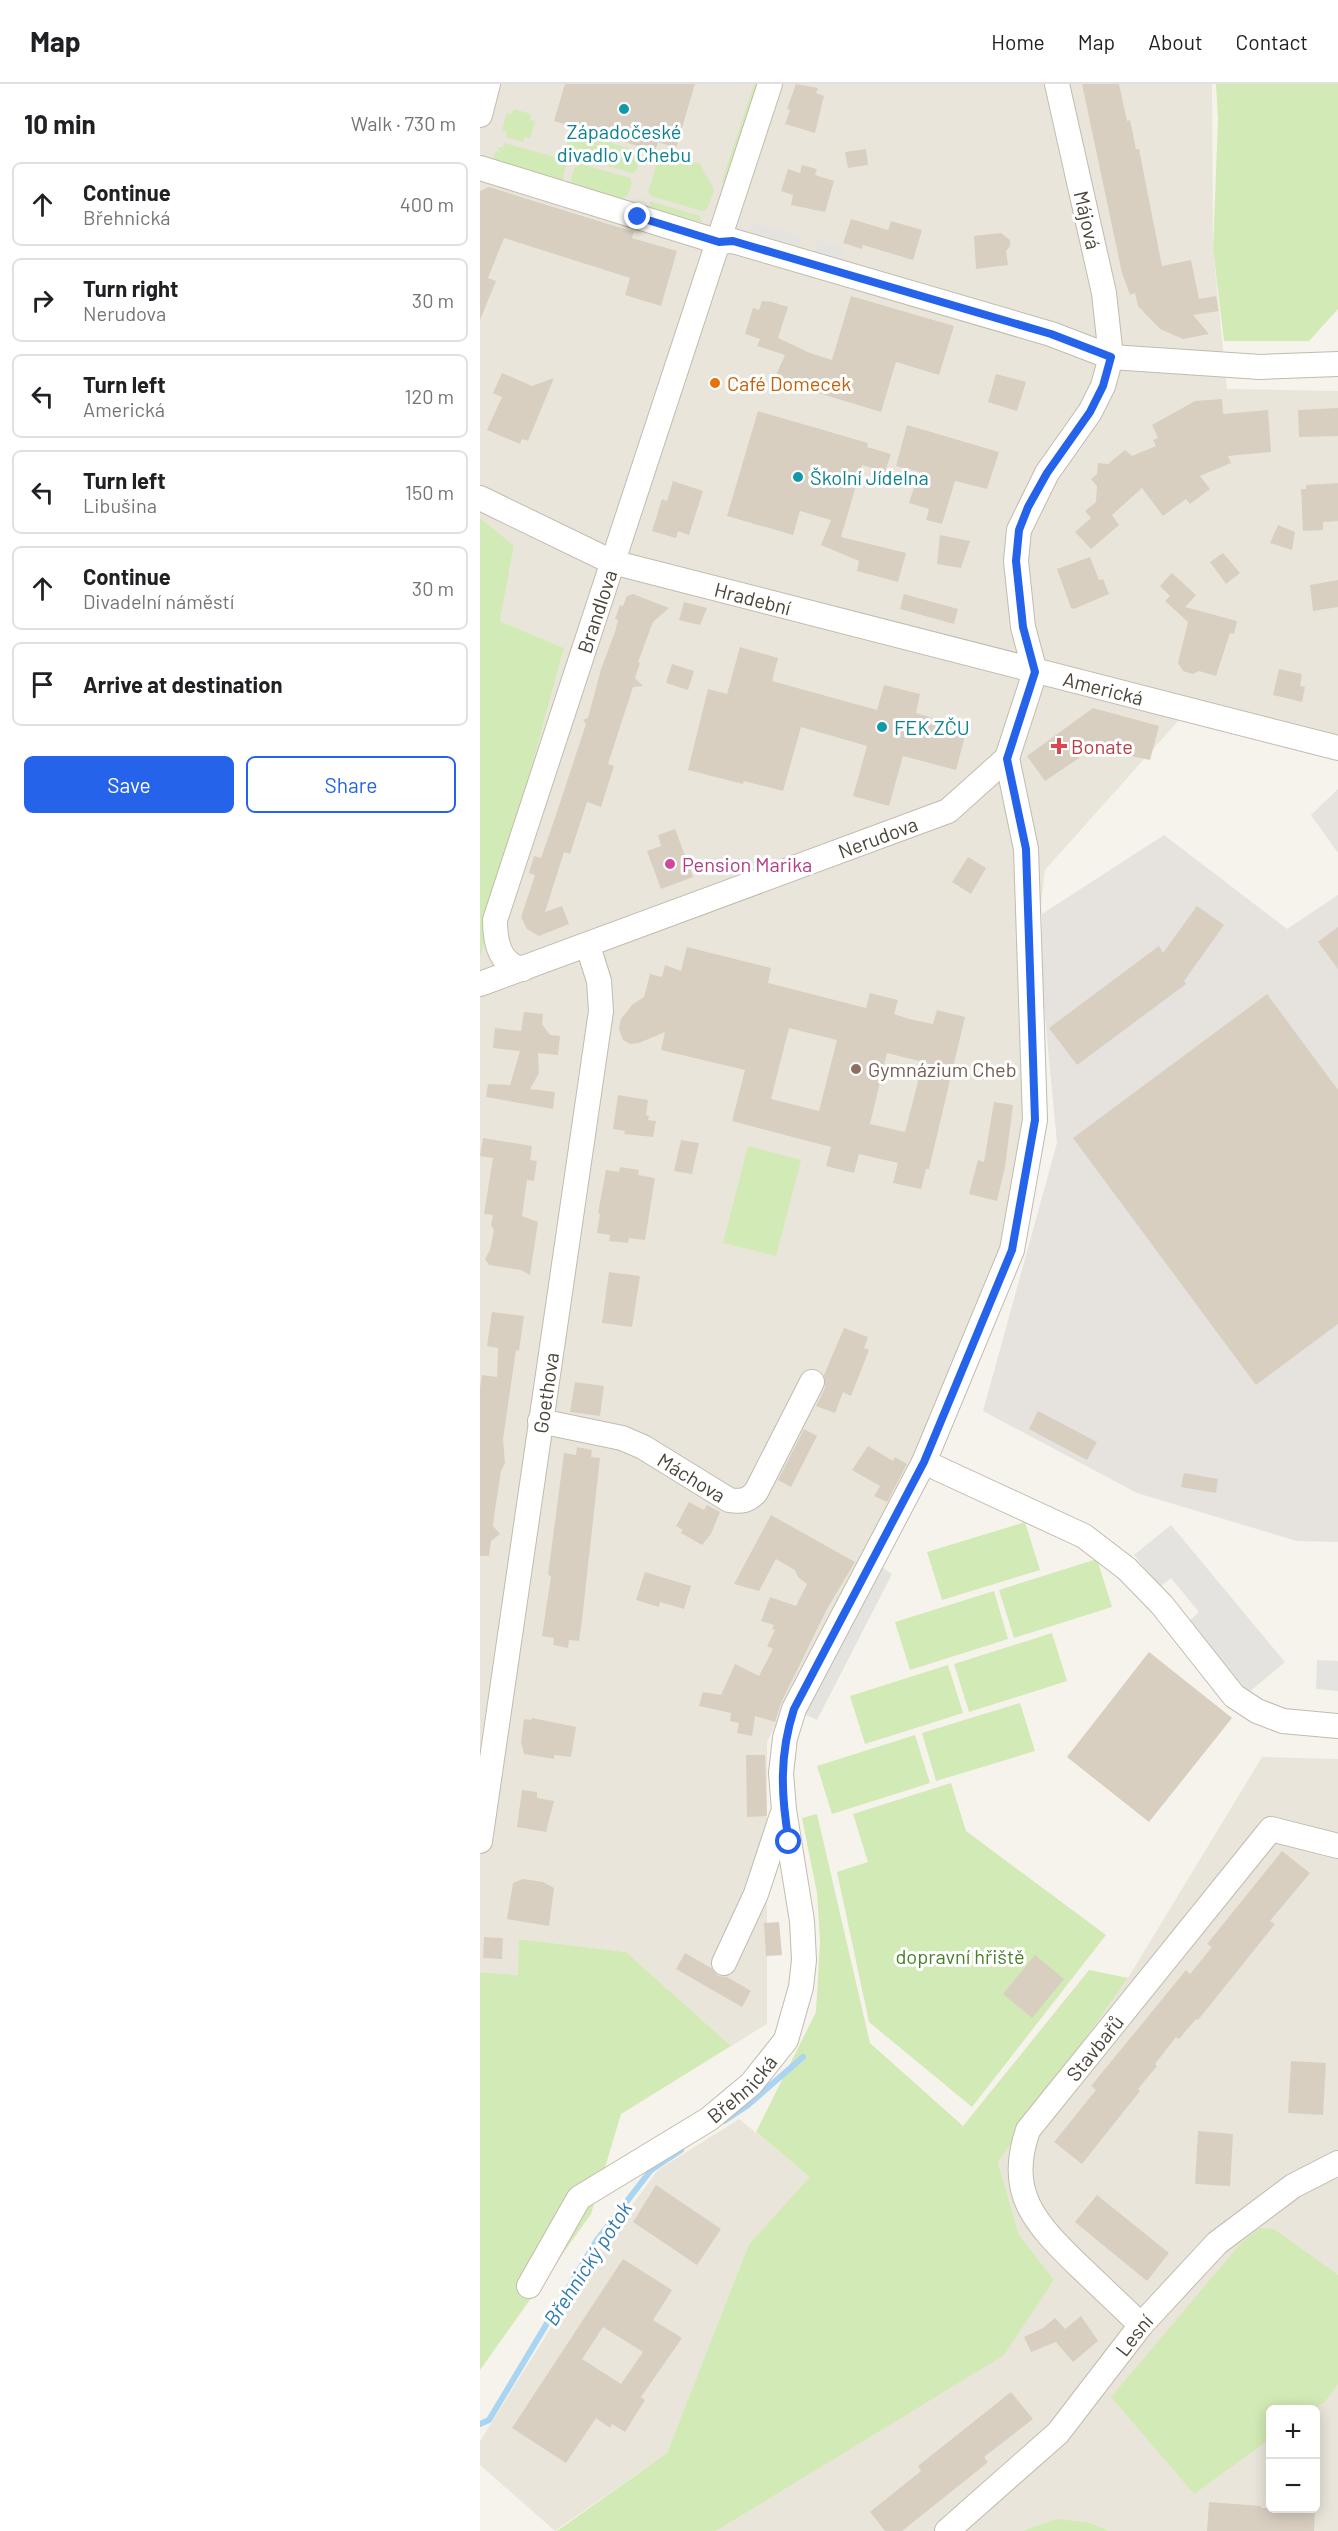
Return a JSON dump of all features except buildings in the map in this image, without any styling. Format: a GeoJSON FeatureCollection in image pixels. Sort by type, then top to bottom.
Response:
{"type":"FeatureCollection","features":[{"type":"Feature","properties":{"kind":"street"},"geometry":{"type":"LineString","coordinates":[[480,115],[488,84]]}},
{"type":"Feature","properties":{"kind":"street","name":"Brandlova"},"geometry":{"type":"LineString","coordinates":[[523,969],[514,967],[504,959],[495,935],[495,920],[770,84]]}},
{"type":"Feature","properties":{"kind":"street","name":"Májová"},"geometry":{"type":"LineString","coordinates":[[1057,84],[1104,293],[1111,357]]}},
{"type":"Feature","properties":{"kind":"street"},"geometry":{"type":"LineString","coordinates":[[480,168],[719,242],[733,241],[1021,325],[1111,357],[1260,367],[1338,364]]}},
{"type":"Feature","properties":{"kind":"street","name":"Americká"},"geometry":{"type":"LineString","coordinates":[[1111,357],[1103,386],[1090,412],[1047,473],[1019,530],[1016,561],[1023,627],[1035,672],[1338,748]]}},
{"type":"Feature","properties":{"kind":"street","name":"Hradební"},"geometry":{"type":"LineString","coordinates":[[480,498],[612,562],[1035,672]]}},
{"type":"Feature","properties":{"kind":"street"},"geometry":{"type":"LineString","coordinates":[[1007,759],[1035,672]]}},
{"type":"Feature","properties":{"kind":"street","name":"Nerudova"},"geometry":{"type":"LineString","coordinates":[[480,984],[588,946],[948,811],[1007,759]]}},
{"type":"Feature","properties":{"kind":"street","name":"Břehnická"},"geometry":{"type":"LineString","coordinates":[[529,2286],[579,2198],[709,2119],[751,2084],[786,2040],[801,1987],[804,1960],[802,1921],[784,1810],[781,1773],[783,1749],[794,1709],[924,1462],[1012,1250],[1035,1120],[1026,849],[1007,759]]}},
{"type":"Feature","properties":{"kind":"street","name":"Goethova"},"geometry":{"type":"LineString","coordinates":[[480,1841],[601,1011],[599,981],[588,946]]}},
{"type":"Feature","properties":{"kind":"street","name":"Máchova"},"geometry":{"type":"LineString","coordinates":[[540,1421],[622,1438],[643,1447],[729,1500],[739,1502],[749,1499],[756,1492],[812,1382]]}},
{"type":"Feature","properties":{"kind":"street"},"geometry":{"type":"LineString","coordinates":[[924,1462],[1084,1536],[1127,1569],[1155,1598],[1234,1696],[1257,1712],[1283,1721],[1338,1726]]}},
{"type":"Feature","properties":{"kind":"street","name":"Břehnická"},"geometry":{"type":"LineString","coordinates":[[724,1963],[756,1894],[784,1810]]}},
{"type":"Feature","properties":{"kind":"street","name":"Stavbařů"},"geometry":{"type":"LineString","coordinates":[[1141,2325],[1042,2230],[1026,2202],[1021,2184],[1022,2147],[1028,2130],[1271,1829],[1338,1846]]}},
{"type":"Feature","properties":{"kind":"street","name":"Lesní"},"geometry":{"type":"LineString","coordinates":[[947,2531],[1058,2433],[1141,2325],[1216,2243],[1293,2186],[1338,2163]]}},
{"type":"Feature","properties":{"kind":"shaded area"},"geometry":{"type":"Polygon","coordinates":[[[480,84],[1212,84],[1213,249],[1227,389],[1338,391],[1338,756],[1179,720],[1045,870],[1026,1026],[1022,1168],[992,1299],[767,1742],[767,2024],[731,2046],[626,1952],[520,1939],[519,1975],[480,1972],[480,958],[564,648],[500,621],[514,547],[480,518],[480,84]]]}},
{"type":"Feature","properties":{"kind":"shaded area"},"geometry":{"type":"Polygon","coordinates":[[[753,222],[801,236],[797,250],[749,236],[753,222]]]}},
{"type":"Feature","properties":{"kind":"shaded area"},"geometry":{"type":"Polygon","coordinates":[[[817,240],[844,248],[840,262],[813,255],[817,240]]]}},
{"type":"Feature","properties":{"kind":"shaded area"},"geometry":{"type":"Polygon","coordinates":[[[916,302],[993,325],[992,331],[914,308],[916,302]]]}},
{"type":"Feature","properties":{"kind":"shaded area"},"geometry":{"type":"Polygon","coordinates":[[[1338,789],[1338,853],[1311,815],[1338,789]]]}},
{"type":"Feature","properties":{"kind":"shaded area"},"geometry":{"type":"Polygon","coordinates":[[[1164,835],[1287,929],[1338,895],[1338,1542],[1297,1541],[1137,1493],[983,1411],[1057,1143],[1042,985],[1042,914],[1164,835]]]}},
{"type":"Feature","properties":{"kind":"shaded area"},"geometry":{"type":"Polygon","coordinates":[[[1171,1525],[1285,1662],[1248,1693],[1189,1621],[1199,1612],[1171,1578],[1160,1587],[1134,1555],[1171,1525]]]}},
{"type":"Feature","properties":{"kind":"shaded area"},"geometry":{"type":"Polygon","coordinates":[[[872,1561],[892,1574],[817,1720],[794,1709],[872,1561]]]}},
{"type":"Feature","properties":{"kind":"shaded area"},"geometry":{"type":"Polygon","coordinates":[[[1317,1660],[1338,1661],[1338,1691],[1316,1689],[1317,1660]]]}},
{"type":"Feature","properties":{"kind":"shaded area"},"geometry":{"type":"Polygon","coordinates":[[[1262,1757],[1338,1759],[1338,2531],[716,2531],[973,2373],[1054,2281],[1019,2235],[998,2162],[1128,1978],[1262,1757]]]}},
{"type":"Feature","properties":{"kind":"shaded area"},"geometry":{"type":"Polygon","coordinates":[[[739,2119],[811,2177],[749,2244],[667,2453],[555,2531],[480,2465],[480,2441],[606,2240],[658,2170],[739,2119]]]}},
{"type":"Feature","properties":{"kind":"green space"},"geometry":{"type":"Polygon","coordinates":[[[754,84],[761,84],[727,190],[722,181],[754,84]]]}},
{"type":"Feature","properties":{"kind":"green space"},"geometry":{"type":"Polygon","coordinates":[[[1216,84],[1338,84],[1338,309],[1309,341],[1224,341],[1213,249],[1218,120],[1216,84]]]}},
{"type":"Feature","properties":{"kind":"green space"},"geometry":{"type":"Polygon","coordinates":[[[514,109],[531,114],[530,120],[535,121],[530,138],[525,137],[523,142],[506,137],[507,132],[502,130],[507,113],[512,114],[514,109]]]}},
{"type":"Feature","properties":{"kind":"green space"},"geometry":{"type":"Polygon","coordinates":[[[570,131],[638,151],[641,155],[636,171],[632,173],[569,155],[570,151],[565,149],[570,131]]]}},
{"type":"Feature","properties":{"kind":"green space"},"geometry":{"type":"Polygon","coordinates":[[[504,143],[562,159],[566,166],[562,182],[493,162],[496,151],[500,152],[497,147],[503,148],[504,143]]]}},
{"type":"Feature","properties":{"kind":"green space"},"geometry":{"type":"Polygon","coordinates":[[[660,154],[700,164],[714,190],[707,209],[702,211],[651,196],[648,192],[660,154]]]}},
{"type":"Feature","properties":{"kind":"green space"},"geometry":{"type":"Polygon","coordinates":[[[581,164],[630,178],[632,182],[628,195],[622,199],[570,184],[574,168],[581,164]]]}},
{"type":"Feature","properties":{"kind":"green space"},"geometry":{"type":"Polygon","coordinates":[[[649,201],[700,216],[702,222],[652,208],[649,201]]]}},
{"type":"Feature","properties":{"kind":"green space"},"geometry":{"type":"Polygon","coordinates":[[[480,518],[514,546],[500,621],[564,648],[480,958],[480,518]]]}},
{"type":"Feature","properties":{"kind":"green space"},"geometry":{"type":"Polygon","coordinates":[[[748,1146],[801,1160],[776,1256],[723,1243],[748,1146]]]}},
{"type":"Feature","properties":{"kind":"green space"},"geometry":{"type":"Polygon","coordinates":[[[1025,1522],[1040,1570],[942,1600],[927,1552],[1025,1522]]]}},
{"type":"Feature","properties":{"kind":"green space"},"geometry":{"type":"Polygon","coordinates":[[[1097,1559],[1112,1607],[1014,1638],[999,1590],[1097,1559]]]}},
{"type":"Feature","properties":{"kind":"green space"},"geometry":{"type":"Polygon","coordinates":[[[994,1591],[1008,1639],[910,1670],[895,1622],[994,1591]]]}},
{"type":"Feature","properties":{"kind":"green space"},"geometry":{"type":"Polygon","coordinates":[[[1052,1633],[1067,1681],[969,1712],[954,1664],[1052,1633]]]}},
{"type":"Feature","properties":{"kind":"green space"},"geometry":{"type":"Polygon","coordinates":[[[948,1665],[963,1713],[865,1744],[850,1696],[948,1665]]]}},
{"type":"Feature","properties":{"kind":"green space"},"geometry":{"type":"Polygon","coordinates":[[[1020,1703],[1035,1751],[936,1781],[922,1733],[1020,1703]]]}},
{"type":"Feature","properties":{"kind":"green space"},"geometry":{"type":"Polygon","coordinates":[[[915,1735],[930,1783],[832,1814],[817,1766],[915,1735]]]}},
{"type":"Feature","properties":{"kind":"green space","name":"dopravní hřiště"},"geometry":{"type":"Polygon","coordinates":[[[951,1783],[966,1831],[1106,1935],[972,2107],[869,2022],[837,1872],[868,1862],[853,1814],[951,1783]]]}},
{"type":"Feature","properties":{"kind":"green space"},"geometry":{"type":"Polygon","coordinates":[[[817,1814],[870,2043],[963,2126],[1089,1970],[1128,1978],[998,2162],[1019,2235],[1054,2280],[1004,2355],[716,2531],[557,2531],[667,2453],[749,2244],[810,2177],[756,2132],[816,2012],[820,1941],[817,1893],[802,1818],[817,1814]]]}},
{"type":"Feature","properties":{"kind":"green space"},"geometry":{"type":"Polygon","coordinates":[[[519,1939],[626,1952],[731,2046],[621,2114],[591,2214],[480,2370],[480,1972],[518,1975],[519,1939]]]}},
{"type":"Feature","properties":{"kind":"green space"},"geometry":{"type":"Polygon","coordinates":[[[1260,2228],[1274,2229],[1338,2275],[1338,2384],[1324,2403],[1320,2405],[1266,2405],[1266,2442],[1194,2494],[1111,2397],[1241,2243],[1260,2228]]]}},
{"type":"Feature","properties":{"kind":"green space"},"geometry":{"type":"Polygon","coordinates":[[[1057,2519],[1090,2523],[1108,2531],[1023,2531],[1057,2519]]]}},
{"type":"Feature","properties":{"kind":"waterway","name":"Břehnický potok"},"geometry":{"type":"LineString","coordinates":[[724,2121],[748,2105],[803,2057]]}},
{"type":"Feature","properties":{"kind":"waterway","name":"Břehnický potok"},"geometry":{"type":"LineString","coordinates":[[480,2424],[489,2420],[597,2240],[651,2170],[681,2150]]}},
{"type":"Feature","properties":{"kind":"place","name":"Západočeské divadlo v Chebu"},"geometry":{"type":"Point","coordinates":[624,109]}},
{"type":"Feature","properties":{"kind":"place","name":"Café Domecek"},"geometry":{"type":"Point","coordinates":[715,383]}},
{"type":"Feature","properties":{"kind":"place","name":"Školní Jídelna"},"geometry":{"type":"Point","coordinates":[798,477]}},
{"type":"Feature","properties":{"kind":"place","name":"FEK ZČU"},"geometry":{"type":"Point","coordinates":[882,727]}},
{"type":"Feature","properties":{"kind":"place","name":"Bonate"},"geometry":{"type":"Point","coordinates":[1059,746]}},
{"type":"Feature","properties":{"kind":"place","name":"Pension Marika"},"geometry":{"type":"Point","coordinates":[670,864]}},
{"type":"Feature","properties":{"kind":"place","name":"Gymnázium Cheb"},"geometry":{"type":"Point","coordinates":[856,1069]}},
{"type":"Feature","properties":{"kind":"route"},"geometry":{"type":"LineString","coordinates":[[638,217],[719,242],[733,241],[1051,334],[1111,357],[1103,386],[1090,412],[1047,473],[1028,507],[1019,530],[1016,561],[1023,627],[1035,672],[1007,759],[1026,849],[1035,1120],[1012,1250],[924,1462],[794,1709],[785,1738],[781,1773],[789,1842]]}}]}
